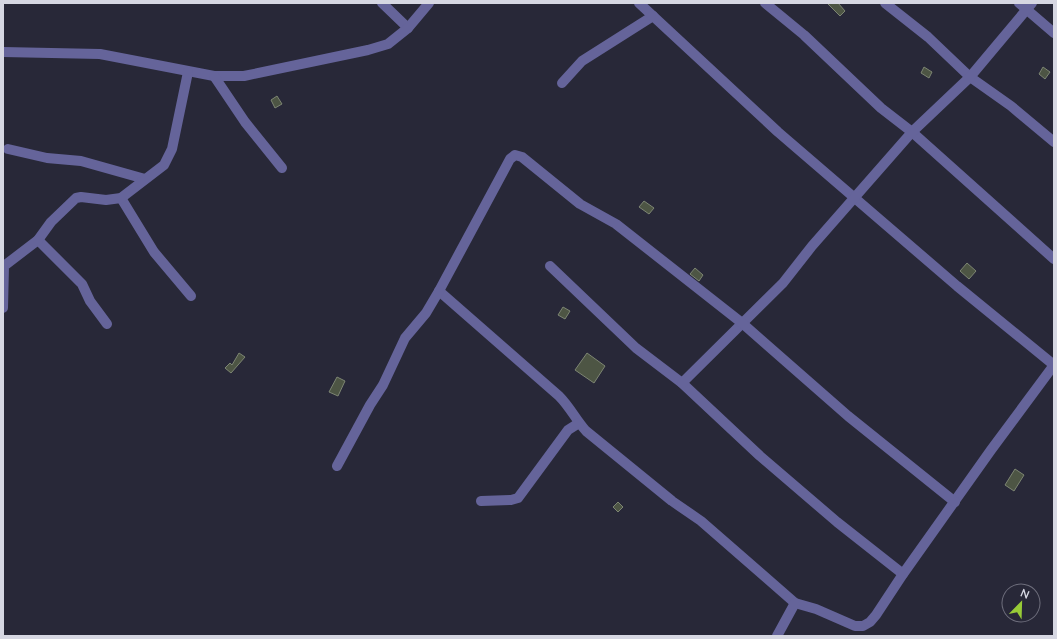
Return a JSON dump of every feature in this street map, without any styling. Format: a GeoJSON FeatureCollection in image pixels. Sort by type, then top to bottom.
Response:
{"type":"FeatureCollection","features":[{"type":"Feature","properties":{"kind":"street"},"geometry":{"type":"LineString","coordinates":[[382,3],[408,28]]}},
{"type":"Feature","properties":{"kind":"street"},"geometry":{"type":"LineString","coordinates":[[3,52],[100,54],[120,56],[188,72],[214,76],[244,76],[368,50],[388,44],[408,28],[429,3]]}},
{"type":"Feature","properties":{"kind":"street"},"geometry":{"type":"LineString","coordinates":[[439,292],[559,396],[570,407],[579,424],[586,431],[672,501],[701,520],[795,603],[816,609],[855,626],[863,626],[870,622],[876,615],[1054,365],[957,286],[856,197],[778,132],[639,3]]}},
{"type":"Feature","properties":{"kind":"street"},"geometry":{"type":"LineString","coordinates":[[764,3],[804,35],[881,108],[912,132],[1054,259]]}},
{"type":"Feature","properties":{"kind":"street"},"geometry":{"type":"LineString","coordinates":[[885,3],[928,37],[970,77],[1010,106],[1054,142]]}},
{"type":"Feature","properties":{"kind":"street"},"geometry":{"type":"LineString","coordinates":[[682,383],[783,282],[807,251],[912,132],[970,77],[1026,5],[1054,33]]}},
{"type":"Feature","properties":{"kind":"street"},"geometry":{"type":"LineString","coordinates":[[562,83],[582,61],[653,16]]}},
{"type":"Feature","properties":{"kind":"street"},"geometry":{"type":"LineString","coordinates":[[3,308],[4,266],[38,240],[51,222],[76,198],[81,197],[106,200],[121,198],[164,165],[169,157],[188,72]]}},
{"type":"Feature","properties":{"kind":"street"},"geometry":{"type":"LineString","coordinates":[[214,76],[245,122],[282,168]]}},
{"type":"Feature","properties":{"kind":"street"},"geometry":{"type":"LineString","coordinates":[[8,149],[47,158],[81,161],[144,179]]}},
{"type":"Feature","properties":{"kind":"street"},"geometry":{"type":"LineString","coordinates":[[337,466],[370,404],[383,385],[405,338],[426,313],[439,292],[510,159],[515,155],[522,157],[580,204],[616,224],[742,323],[848,416],[955,502]]}},
{"type":"Feature","properties":{"kind":"street"},"geometry":{"type":"LineString","coordinates":[[121,198],[154,252],[191,296]]}},
{"type":"Feature","properties":{"kind":"street"},"geometry":{"type":"LineString","coordinates":[[38,240],[82,284],[90,301],[107,324]]}},
{"type":"Feature","properties":{"kind":"street"},"geometry":{"type":"LineString","coordinates":[[550,266],[636,348],[682,383],[760,456],[838,522],[904,574]]}},
{"type":"Feature","properties":{"kind":"street"},"geometry":{"type":"LineString","coordinates":[[481,501],[511,500],[518,498],[568,430],[579,424]]}},
{"type":"Feature","properties":{"kind":"street"},"geometry":{"type":"LineString","coordinates":[[777,636],[795,603]]}},
{"type":"Feature","properties":{"kind":"building"},"geometry":{"type":"Polygon","coordinates":[[[827,3],[838,3],[845,11],[840,16],[827,3]]]}},
{"type":"Feature","properties":{"kind":"building"},"geometry":{"type":"Polygon","coordinates":[[[924,67],[932,72],[929,78],[921,73],[924,67]]]}},
{"type":"Feature","properties":{"kind":"building"},"geometry":{"type":"Polygon","coordinates":[[[1043,67],[1050,72],[1045,79],[1039,74],[1043,67]]]}},
{"type":"Feature","properties":{"kind":"building"},"geometry":{"type":"Polygon","coordinates":[[[277,96],[282,104],[275,108],[271,100],[277,96]]]}},
{"type":"Feature","properties":{"kind":"building"},"geometry":{"type":"Polygon","coordinates":[[[644,201],[654,208],[649,214],[639,207],[644,201]]]}},
{"type":"Feature","properties":{"kind":"building"},"geometry":{"type":"Polygon","coordinates":[[[967,263],[976,271],[969,279],[960,271],[967,263]]]}},
{"type":"Feature","properties":{"kind":"building"},"geometry":{"type":"Polygon","coordinates":[[[695,268],[703,275],[699,281],[690,274],[695,268]]]}},
{"type":"Feature","properties":{"kind":"building"},"geometry":{"type":"Polygon","coordinates":[[[563,307],[570,311],[565,319],[558,315],[563,307]]]}},
{"type":"Feature","properties":{"kind":"building"},"geometry":{"type":"Polygon","coordinates":[[[239,353],[245,357],[231,373],[225,368],[230,363],[232,365],[239,353]]]}},
{"type":"Feature","properties":{"kind":"building"},"geometry":{"type":"Polygon","coordinates":[[[587,353],[605,366],[594,383],[575,370],[587,353]]]}},
{"type":"Feature","properties":{"kind":"building"},"geometry":{"type":"Polygon","coordinates":[[[337,377],[345,381],[338,396],[329,392],[337,377]]]}},
{"type":"Feature","properties":{"kind":"building"},"geometry":{"type":"Polygon","coordinates":[[[1015,469],[1024,475],[1014,491],[1005,485],[1015,469]]]}},
{"type":"Feature","properties":{"kind":"building"},"geometry":{"type":"Polygon","coordinates":[[[618,502],[623,507],[618,512],[613,507],[618,502]]]}}]}
